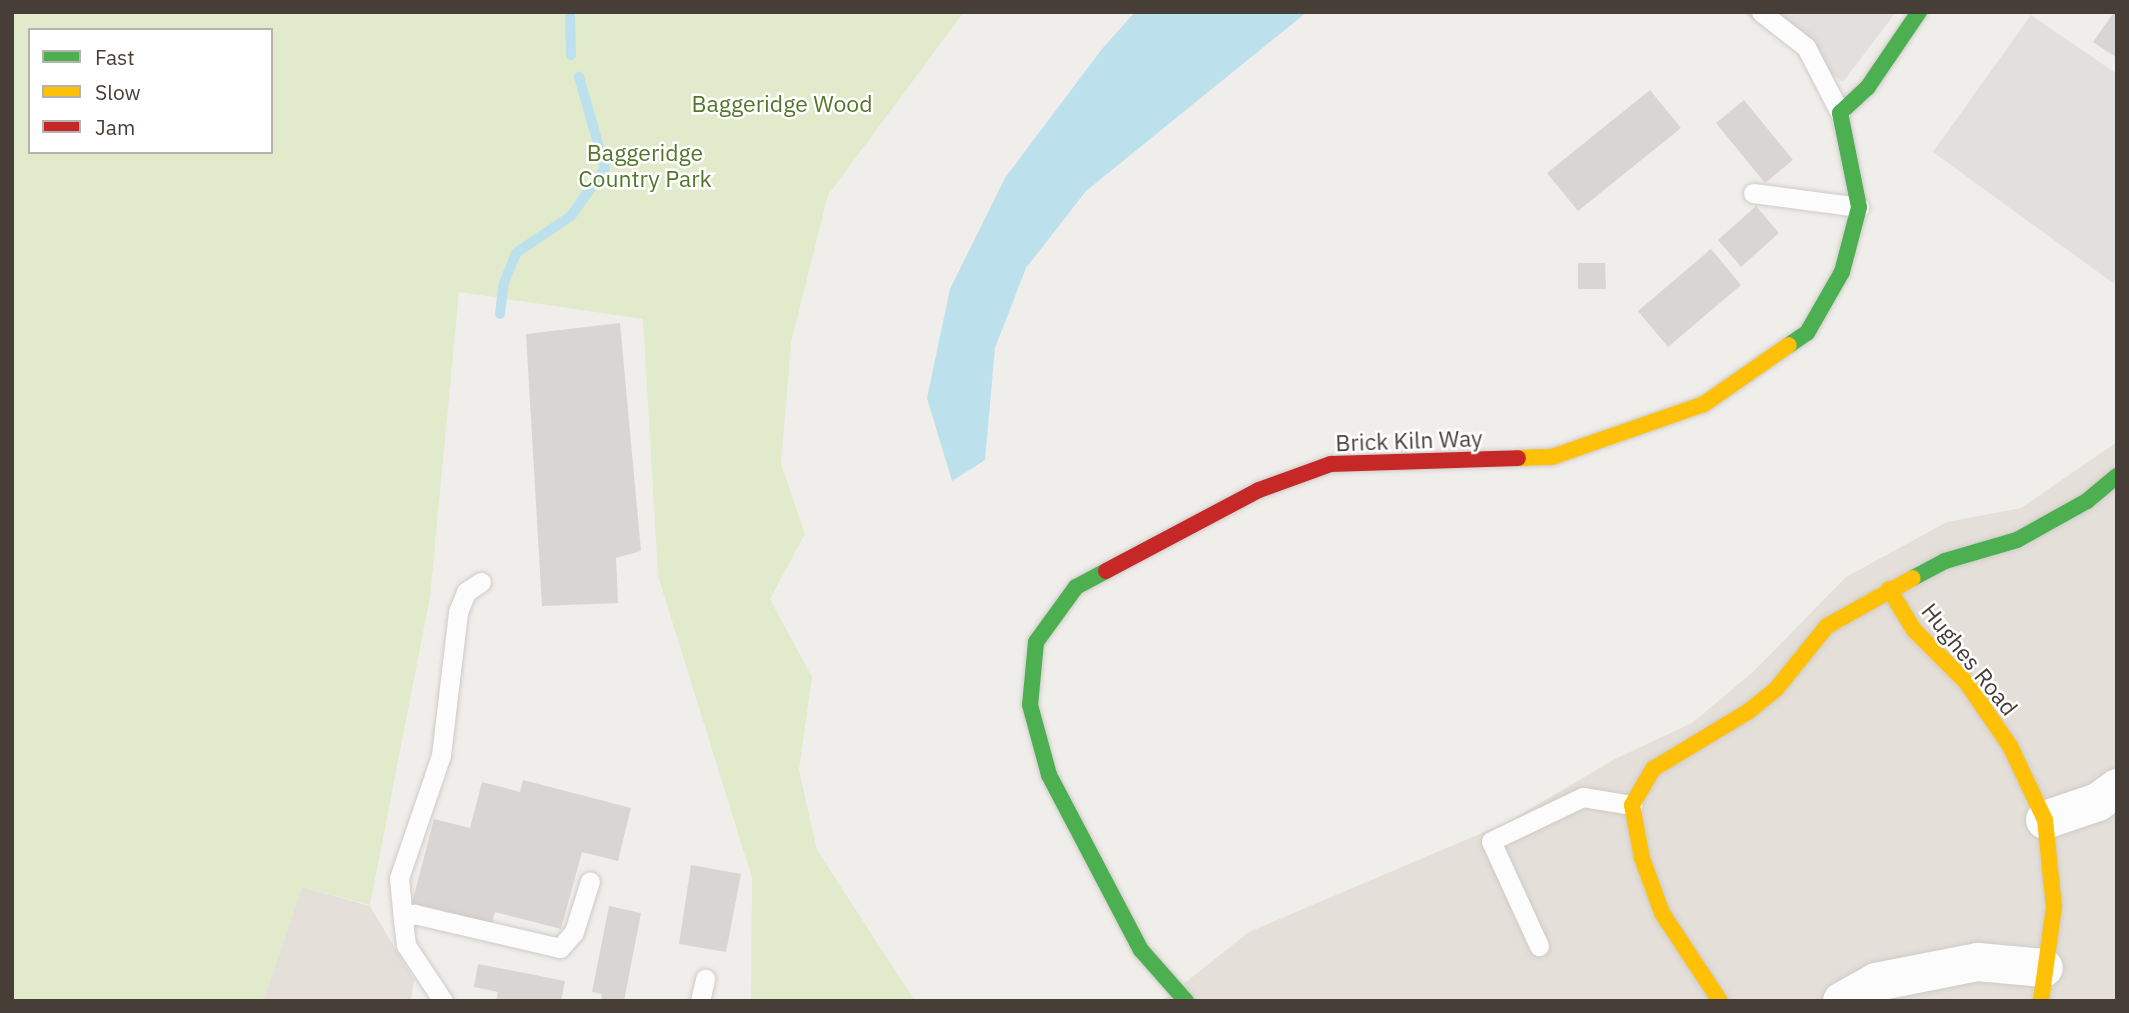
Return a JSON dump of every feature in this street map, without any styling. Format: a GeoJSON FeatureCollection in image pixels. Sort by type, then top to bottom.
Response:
{"type":"FeatureCollection","features":[{"type":"Feature","properties":{"kind":"street"},"geometry":{"type":"LineString","coordinates":[[1840,113],[1868,88],[1919,12]]}},
{"type":"Feature","properties":{"kind":"street","name":"Brick Kiln Way"},"geometry":{"type":"LineString","coordinates":[[1185,1001],[1141,950],[1049,775],[1030,705],[1035,642],[1076,587],[1259,489],[1331,464],[1552,457],[1704,404],[1807,333],[1842,272],[1858,207],[1840,113]]}},
{"type":"Feature","properties":{"kind":"street"},"geometry":{"type":"LineString","coordinates":[[1720,1001],[1662,912],[1642,858],[1632,805],[1653,769],[1749,711],[1777,688],[1827,626],[1889,589],[1945,561],[2017,540],[2087,501],[2117,476]]}},
{"type":"Feature","properties":{"kind":"street","name":"Hughes Road"},"geometry":{"type":"LineString","coordinates":[[1889,589],[1914,630],[1966,682],[2010,746],[2045,820],[2054,907],[2043,984]]}},
{"type":"Feature","properties":{"kind":"street"},"geometry":{"type":"LineString","coordinates":[[2045,820],[2098,802],[2117,788]]}},
{"type":"Feature","properties":{"kind":"street"},"geometry":{"type":"LineString","coordinates":[[1842,1001],[1875,982],[1978,962],[2043,984]]}},
{"type":"Feature","properties":{"kind":"lane"},"geometry":{"type":"LineString","coordinates":[[1761,12],[1806,47],[1840,113]]}},
{"type":"Feature","properties":{"kind":"lane"},"geometry":{"type":"LineString","coordinates":[[1753,193],[1858,207]]}},
{"type":"Feature","properties":{"kind":"lane"},"geometry":{"type":"LineString","coordinates":[[443,1001],[406,945],[399,878],[441,755],[458,612],[466,592],[481,582]]}},
{"type":"Feature","properties":{"kind":"lane"},"geometry":{"type":"LineString","coordinates":[[1539,946],[1491,841],[1583,797],[1632,805]]}},
{"type":"Feature","properties":{"kind":"lane"},"geometry":{"type":"LineString","coordinates":[[403,920],[414,914],[560,948],[574,933],[590,881]]}},
{"type":"Feature","properties":{"kind":"lane"},"geometry":{"type":"LineString","coordinates":[[700,1001],[705,979]]}},
{"type":"Feature","properties":{"kind":"shaded area"},"geometry":{"type":"Polygon","coordinates":[[[1742,12],[1896,12],[1843,82],[1742,12]]]}},
{"type":"Feature","properties":{"kind":"shaded area"},"geometry":{"type":"Polygon","coordinates":[[[2031,15],[2117,74],[2117,277],[2113,283],[1933,152],[2031,15]]]}},
{"type":"Feature","properties":{"kind":"shaded area"},"geometry":{"type":"Polygon","coordinates":[[[2117,442],[2117,1001],[1162,1001],[1249,932],[1508,822],[1615,759],[1692,723],[1753,672],[1846,577],[1947,522],[2021,508],[2117,442]]]}},
{"type":"Feature","properties":{"kind":"shaded area"},"geometry":{"type":"Polygon","coordinates":[[[302,887],[370,906],[414,980],[411,1001],[263,1001],[302,887]]]}},
{"type":"Feature","properties":{"kind":"green space"},"geometry":{"type":"Polygon","coordinates":[[[12,12],[964,12],[828,195],[791,343],[781,464],[805,534],[770,599],[812,677],[799,770],[817,850],[915,1001],[751,1001],[752,878],[658,576],[643,319],[459,292],[430,597],[370,905],[302,887],[263,1001],[12,1001],[12,12]]]}},
{"type":"Feature","properties":{"kind":"water"},"geometry":{"type":"Polygon","coordinates":[[[1135,12],[1307,12],[1086,191],[1026,268],[995,348],[985,460],[952,481],[927,398],[950,289],[1005,178],[1102,49],[1135,12]]]}},
{"type":"Feature","properties":{"kind":"building"},"geometry":{"type":"Polygon","coordinates":[[[2114,12],[2117,12],[2117,58],[2093,42],[2114,12]]]}},
{"type":"Feature","properties":{"kind":"building"},"geometry":{"type":"Polygon","coordinates":[[[1650,90],[1681,128],[1578,211],[1547,173],[1650,90]]]}},
{"type":"Feature","properties":{"kind":"building"},"geometry":{"type":"Polygon","coordinates":[[[1744,100],[1793,160],[1765,183],[1716,123],[1744,100]]]}},
{"type":"Feature","properties":{"kind":"building"},"geometry":{"type":"Polygon","coordinates":[[[1756,206],[1779,233],[1741,267],[1718,240],[1756,206]]]}},
{"type":"Feature","properties":{"kind":"building"},"geometry":{"type":"Polygon","coordinates":[[[1711,249],[1741,285],[1668,347],[1638,311],[1711,249]]]}},
{"type":"Feature","properties":{"kind":"building"},"geometry":{"type":"Polygon","coordinates":[[[1578,263],[1605,263],[1606,289],[1578,289],[1578,263]]]}},
{"type":"Feature","properties":{"kind":"building"},"geometry":{"type":"Polygon","coordinates":[[[620,323],[641,551],[616,558],[618,603],[542,606],[526,334],[620,323]]]}},
{"type":"Feature","properties":{"kind":"building"},"geometry":{"type":"Polygon","coordinates":[[[523,780],[631,808],[618,861],[582,852],[561,929],[495,912],[492,923],[412,903],[434,819],[470,828],[482,782],[520,792],[523,780]]]}},
{"type":"Feature","properties":{"kind":"building"},"geometry":{"type":"Polygon","coordinates":[[[691,865],[741,874],[726,952],[679,944],[691,865]]]}},
{"type":"Feature","properties":{"kind":"building"},"geometry":{"type":"Polygon","coordinates":[[[609,906],[641,913],[624,1001],[601,1001],[602,994],[592,992],[609,906]]]}},
{"type":"Feature","properties":{"kind":"building"},"geometry":{"type":"Polygon","coordinates":[[[478,964],[565,981],[561,1001],[496,1001],[498,992],[474,987],[478,964]]]}},
{"type":"Feature","properties":{"kind":"waterway"},"geometry":{"type":"LineString","coordinates":[[570,12],[571,55]]}},
{"type":"Feature","properties":{"kind":"waterway"},"geometry":{"type":"LineString","coordinates":[[500,314],[504,283],[516,253],[571,216],[605,168],[579,77]]}},
{"type":"Feature","properties":{"kind":"traffic: fast"},"geometry":{"type":"LineString","coordinates":[[1789,345],[1807,333],[1842,272],[1859,207],[1840,113],[1868,87],[1919,12]]}},
{"type":"Feature","properties":{"kind":"traffic: fast"},"geometry":{"type":"LineString","coordinates":[[1913,578],[1945,561],[2017,540],[2087,501],[2117,476]]}},
{"type":"Feature","properties":{"kind":"traffic: fast"},"geometry":{"type":"LineString","coordinates":[[1106,571],[1076,587],[1036,642],[1030,705],[1049,775],[1141,950],[1186,1001]]}},
{"type":"Feature","properties":{"kind":"traffic: slow"},"geometry":{"type":"LineString","coordinates":[[1518,458],[1552,457],[1704,404],[1789,345]]}},
{"type":"Feature","properties":{"kind":"traffic: slow"},"geometry":{"type":"LineString","coordinates":[[1720,1001],[1662,913],[1642,858],[1632,805],[1653,769],[1749,711],[1777,688],[1827,626],[1913,578]]}},
{"type":"Feature","properties":{"kind":"traffic: slow"},"geometry":{"type":"LineString","coordinates":[[1889,589],[1914,630],[1966,682],[2010,746],[2045,820],[2054,907],[2041,1001]]}},
{"type":"Feature","properties":{"kind":"traffic: jam"},"geometry":{"type":"LineString","coordinates":[[1106,571],[1259,490],[1331,464],[1518,458]]}},
{"type":"Feature","properties":{"kind":"park label","name":"Baggeridge Wood"},"geometry":{"type":"Point","coordinates":[782,103]}},
{"type":"Feature","properties":{"kind":"park label","name":"Baggeridge Country Park"},"geometry":{"type":"Point","coordinates":[645,165]}}]}
